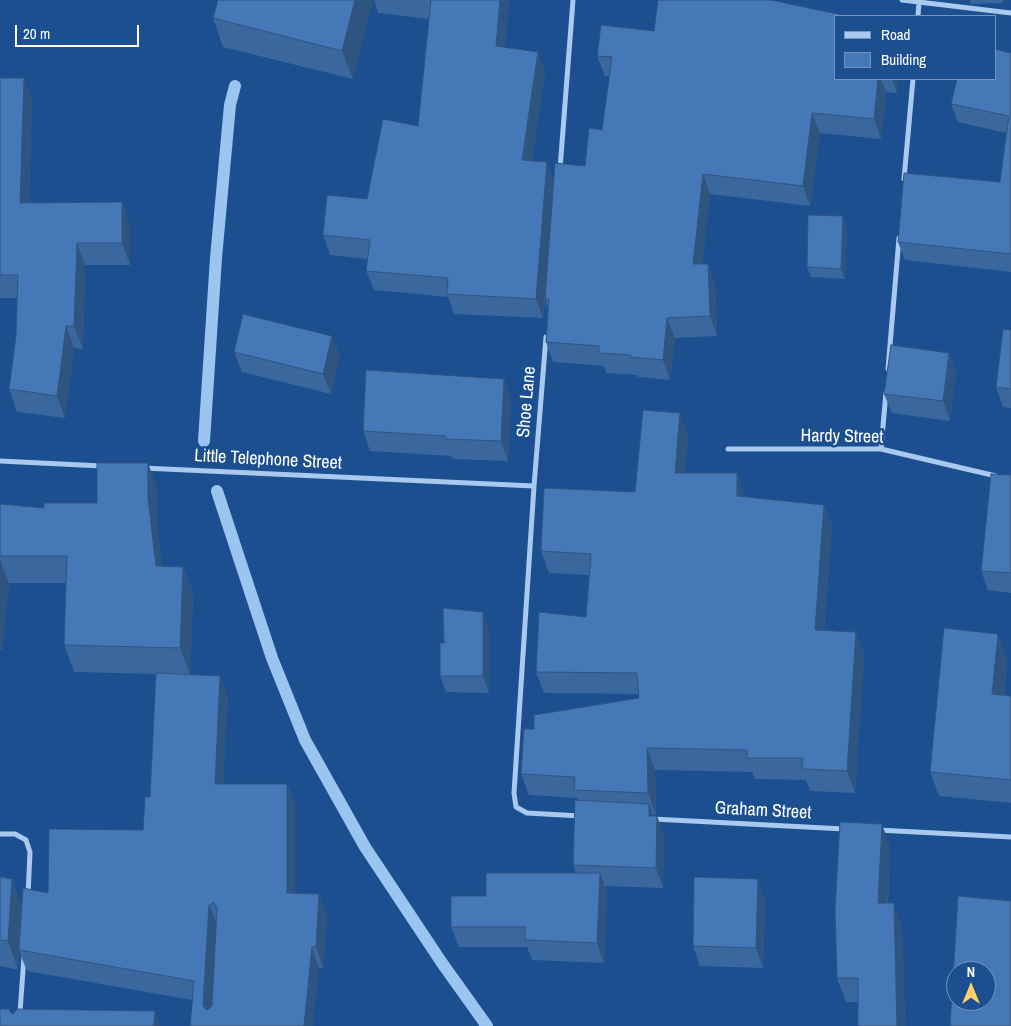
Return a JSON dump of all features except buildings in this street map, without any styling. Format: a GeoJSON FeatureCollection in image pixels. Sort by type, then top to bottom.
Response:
{"type":"FeatureCollection","features":[{"type":"Feature","properties":{"kind":"street"},"geometry":{"type":"LineString","coordinates":[[559,178],[573,0]]}},
{"type":"Feature","properties":{"kind":"street"},"geometry":{"type":"LineString","coordinates":[[902,0],[1011,13]]}},
{"type":"Feature","properties":{"kind":"street"},"geometry":{"type":"LineString","coordinates":[[918,15],[919,3]]}},
{"type":"Feature","properties":{"kind":"street"},"geometry":{"type":"LineString","coordinates":[[904,186],[913,80]]}},
{"type":"Feature","properties":{"kind":"street"},"geometry":{"type":"LineString","coordinates":[[888,371],[899,235]]}},
{"type":"Feature","properties":{"kind":"street","name":"Shoe Lane"},"geometry":{"type":"LineString","coordinates":[[547,327],[534,486],[514,794],[516,807],[527,813],[586,816]]}},
{"type":"Feature","properties":{"kind":"street"},"geometry":{"type":"LineString","coordinates":[[881,449],[887,381]]}},
{"type":"Feature","properties":{"kind":"street","name":"Hardy Street"},"geometry":{"type":"LineString","coordinates":[[728,449],[881,449],[1002,478]]}},
{"type":"Feature","properties":{"kind":"street"},"geometry":{"type":"LineString","coordinates":[[0,461],[109,466]]}},
{"type":"Feature","properties":{"kind":"street","name":"Little Telephone Street"},"geometry":{"type":"LineString","coordinates":[[138,467],[534,486]]}},
{"type":"Feature","properties":{"kind":"street","name":"Graham Street"},"geometry":{"type":"LineString","coordinates":[[645,819],[853,829]]}},
{"type":"Feature","properties":{"kind":"street"},"geometry":{"type":"LineString","coordinates":[[873,830],[1011,837]]}},
{"type":"Feature","properties":{"kind":"street"},"geometry":{"type":"LineString","coordinates":[[0,834],[15,834],[26,840],[30,852],[27,900]]}},
{"type":"Feature","properties":{"kind":"street"},"geometry":{"type":"LineString","coordinates":[[19,1026],[24,949]]}},
{"type":"Feature","properties":{"kind":"waterway"},"geometry":{"type":"LineString","coordinates":[[204,441],[216,258],[230,105],[235,86]]}},
{"type":"Feature","properties":{"kind":"waterway"},"geometry":{"type":"LineString","coordinates":[[217,491],[272,658],[305,740],[365,847],[442,963],[487,1026]]}}]}
